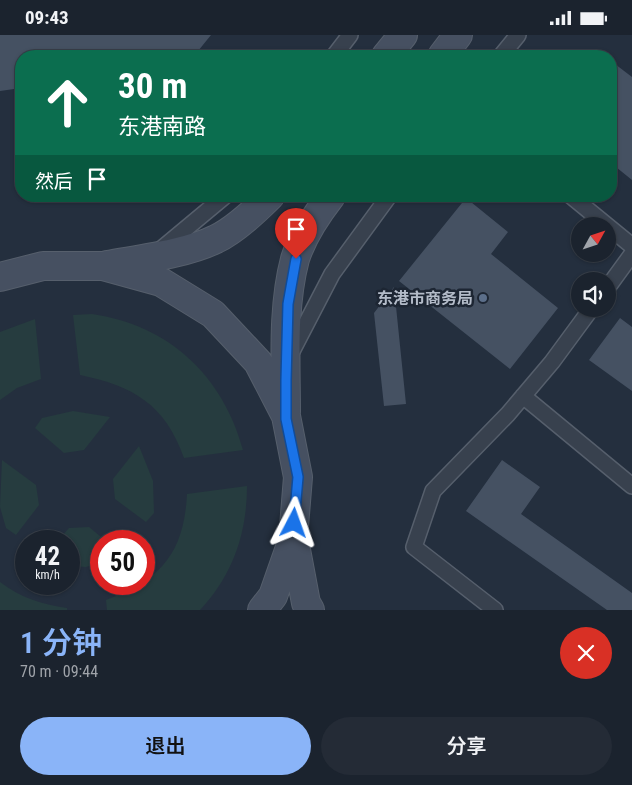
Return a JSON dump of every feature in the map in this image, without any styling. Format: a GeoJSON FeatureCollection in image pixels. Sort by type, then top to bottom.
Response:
{"type":"FeatureCollection","features":[{"type":"Feature","properties":{"kind":"main road"},"geometry":{"type":"LineString","coordinates":[[391,50],[403,35]]}},
{"type":"Feature","properties":{"kind":"main road"},"geometry":{"type":"LineString","coordinates":[[447,50],[458,35]]}},
{"type":"Feature","properties":{"kind":"main road"},"geometry":{"type":"LineString","coordinates":[[0,277],[43,266],[103,266],[152,256],[216,239],[264,202]]}},
{"type":"Feature","properties":{"kind":"main road"},"geometry":{"type":"LineString","coordinates":[[310,610],[306,603],[294,539],[298,477],[286,419],[288,304],[296,259],[317,214],[326,202]]}},
{"type":"Feature","properties":{"kind":"main road"},"geometry":{"type":"LineString","coordinates":[[103,266],[161,282],[213,314],[258,362],[286,419]]}},
{"type":"Feature","properties":{"kind":"main road"},"geometry":{"type":"LineString","coordinates":[[262,610],[273,596],[294,539]]}},
{"type":"Feature","properties":{"kind":"lane"},"geometry":{"type":"LineString","coordinates":[[339,50],[350,35]]}},
{"type":"Feature","properties":{"kind":"lane"},"geometry":{"type":"LineString","coordinates":[[506,50],[518,35]]}},
{"type":"Feature","properties":{"kind":"lane"},"geometry":{"type":"LineString","coordinates":[[152,256],[218,202]]}},
{"type":"Feature","properties":{"kind":"lane"},"geometry":{"type":"LineString","coordinates":[[286,361],[332,274],[385,202]]}},
{"type":"Feature","properties":{"kind":"lane"},"geometry":{"type":"LineString","coordinates":[[578,202],[632,246]]}},
{"type":"Feature","properties":{"kind":"lane"},"geometry":{"type":"LineString","coordinates":[[616,276],[632,254]]}},
{"type":"Feature","properties":{"kind":"lane"},"geometry":{"type":"LineString","coordinates":[[494,610],[414,547],[433,491],[523,396],[552,362],[585,317]]}},
{"type":"Feature","properties":{"kind":"lane"},"geometry":{"type":"LineString","coordinates":[[523,396],[632,486]]}},
{"type":"Feature","properties":{"kind":"green space"},"geometry":{"type":"Polygon","coordinates":[[[92,314],[120,320],[145,329],[168,342],[189,358],[207,377],[222,399],[234,423],[243,450],[184,458],[167,424],[145,400],[116,385],[80,375],[73,315],[92,314]]]}},
{"type":"Feature","properties":{"kind":"green space"},"geometry":{"type":"Polygon","coordinates":[[[35,319],[41,379],[17,388],[0,400],[0,332],[35,319]]]}},
{"type":"Feature","properties":{"kind":"green space"},"geometry":{"type":"Polygon","coordinates":[[[73,411],[110,417],[84,450],[64,453],[35,428],[42,418],[73,411]]]}},
{"type":"Feature","properties":{"kind":"green space"},"geometry":{"type":"Polygon","coordinates":[[[139,446],[153,481],[154,513],[146,522],[115,499],[113,479],[139,446]]]}},
{"type":"Feature","properties":{"kind":"green space"},"geometry":{"type":"Polygon","coordinates":[[[2,460],[36,485],[39,505],[20,530],[15,530],[15,534],[6,528],[0,507],[2,460]]]}},
{"type":"Feature","properties":{"kind":"green space"},"geometry":{"type":"Polygon","coordinates":[[[247,486],[244,520],[236,553],[211,597],[200,610],[107,610],[106,600],[118,595],[155,595],[155,573],[166,562],[181,533],[187,494],[247,486]]]}},
{"type":"Feature","properties":{"kind":"green space"},"geometry":{"type":"Polygon","coordinates":[[[89,527],[93,530],[90,530],[90,566],[80,567],[80,530],[67,530],[69,528],[89,527]]]}},
{"type":"Feature","properties":{"kind":"green space"},"geometry":{"type":"Polygon","coordinates":[[[0,582],[15,592],[15,595],[22,595],[49,605],[67,608],[67,610],[0,610],[0,582]]]}},
{"type":"Feature","properties":{"kind":"building"},"geometry":{"type":"Polygon","coordinates":[[[0,35],[211,35],[199,50],[15,50],[15,89],[0,91],[0,35]]]}},
{"type":"Feature","properties":{"kind":"building"},"geometry":{"type":"Polygon","coordinates":[[[617,66],[632,77],[632,180],[617,168],[617,66]]]}},
{"type":"Feature","properties":{"kind":"building","name":"东港市商务局"},"geometry":{"type":"Polygon","coordinates":[[[463,202],[471,202],[508,232],[491,254],[558,308],[510,369],[399,281],[463,202]]]}},
{"type":"Feature","properties":{"kind":"building"},"geometry":{"type":"Polygon","coordinates":[[[394,287],[406,404],[384,406],[374,313],[394,287]]]}},
{"type":"Feature","properties":{"kind":"building"},"geometry":{"type":"Polygon","coordinates":[[[620,318],[632,327],[632,391],[589,360],[620,318]]]}},
{"type":"Feature","properties":{"kind":"building"},"geometry":{"type":"Polygon","coordinates":[[[502,460],[540,487],[521,514],[632,593],[632,610],[607,610],[466,511],[502,460]]]}},
{"type":"Feature","properties":{"kind":"place","name":"东港市商务局"},"geometry":{"type":"Point","coordinates":[483,298]}},
{"type":"Feature","properties":{"kind":"route"},"geometry":{"type":"LineString","coordinates":[[294,523],[298,477],[286,419],[286,380],[288,304],[296,259]]}}]}
